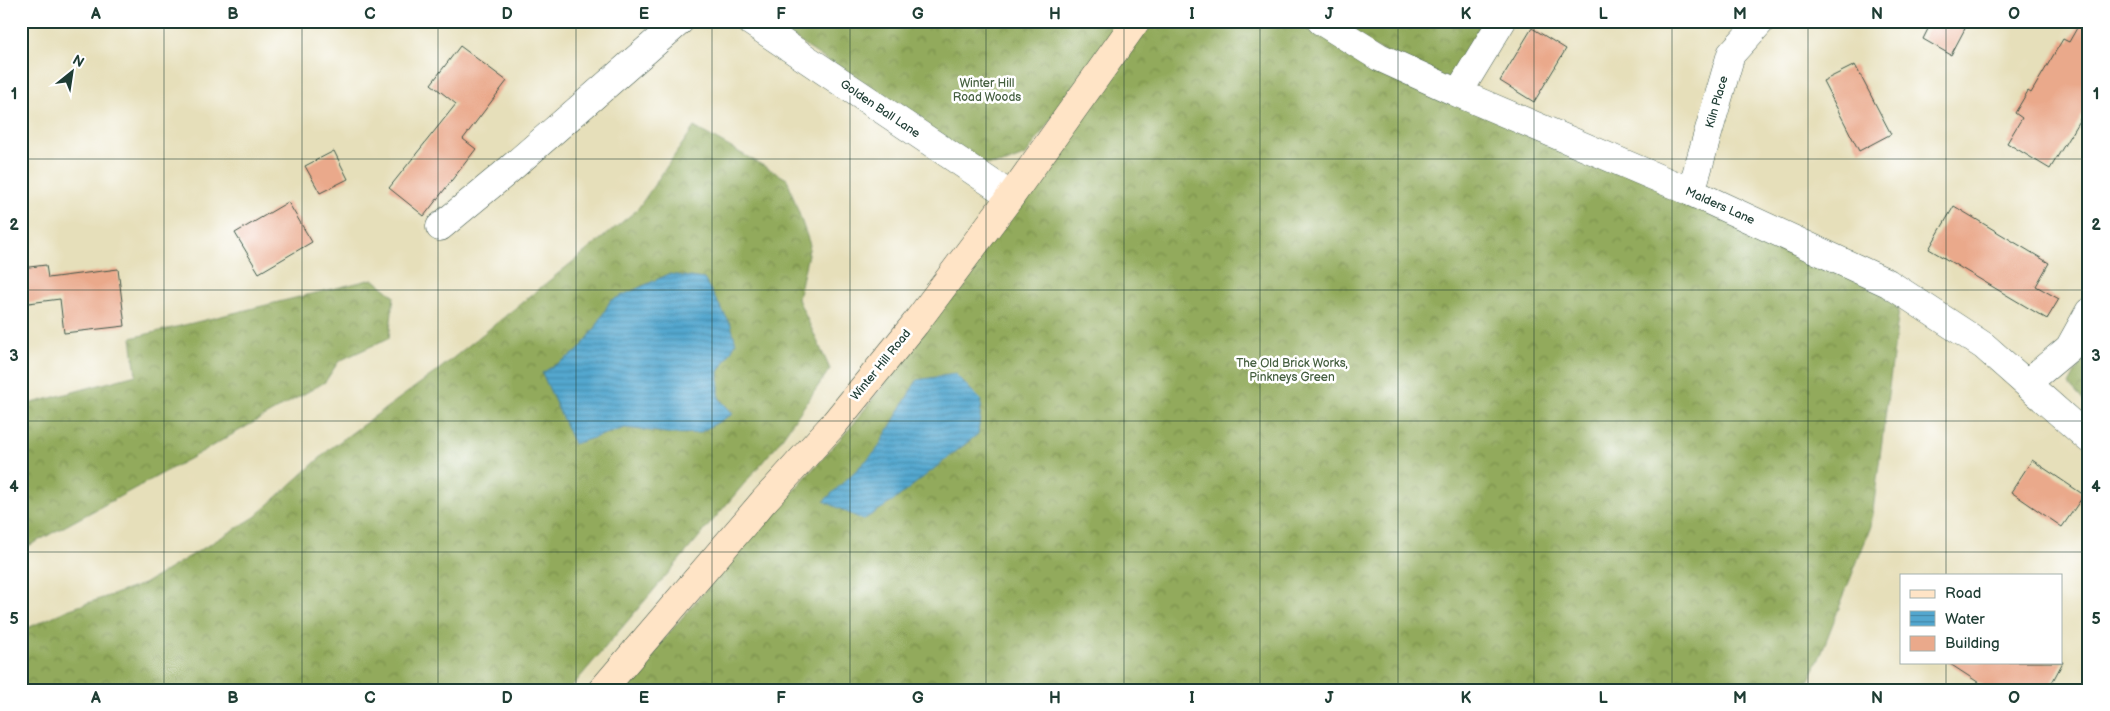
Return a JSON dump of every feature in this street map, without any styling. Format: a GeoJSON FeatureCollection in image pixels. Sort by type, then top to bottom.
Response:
{"type":"FeatureCollection","features":[{"type":"Feature","properties":{"kind":"street"},"geometry":{"type":"LineString","coordinates":[[440,227],[680,21]]}},
{"type":"Feature","properties":{"kind":"street","name":"Golden Ball Lane"},"geometry":{"type":"LineString","coordinates":[[750,21],[1011,196]]}},
{"type":"Feature","properties":{"kind":"street","name":"Winter Hill Road"},"geometry":{"type":"LineString","coordinates":[[602,690],[763,502],[833,425],[915,324],[1011,196],[1136,21]]}},
{"type":"Feature","properties":{"kind":"street","name":"Malders Lane"},"geometry":{"type":"LineString","coordinates":[[1321,21],[1379,57],[1458,93],[1691,192],[1888,283],[1984,346],[2089,438]]}},
{"type":"Feature","properties":{"kind":"street"},"geometry":{"type":"LineString","coordinates":[[1458,93],[1502,21]]}},
{"type":"Feature","properties":{"kind":"street","name":"Kiln Place"},"geometry":{"type":"LineString","coordinates":[[1691,192],[1731,54],[1761,21]]}},
{"type":"Feature","properties":{"kind":"street"},"geometry":{"type":"LineString","coordinates":[[2027,383],[2069,348],[2089,312]]}},
{"type":"Feature","properties":{"kind":"green space","name":"Winter Hill Road Woods"},"geometry":{"type":"Polygon","coordinates":[[[768,21],[1120,21],[1026,155],[1006,163],[984,165],[768,21]]]}},
{"type":"Feature","properties":{"kind":"green space","name":"The Old Brick Works, Pinkneys Green"},"geometry":{"type":"Polygon","coordinates":[[[1147,21],[1310,21],[1901,294],[1871,526],[1819,659],[1804,690],[621,690],[729,562],[850,428],[914,346],[1147,21]]]}},
{"type":"Feature","properties":{"kind":"green space"},"geometry":{"type":"Polygon","coordinates":[[[1320,21],[1507,21],[1462,90],[1320,21]]]}},
{"type":"Feature","properties":{"kind":"green space"},"geometry":{"type":"Polygon","coordinates":[[[694,127],[787,179],[810,245],[798,299],[830,369],[777,445],[569,690],[21,690],[21,631],[67,610],[144,584],[255,517],[331,448],[437,371],[637,210],[694,127]]]}},
{"type":"Feature","properties":{"kind":"green space"},"geometry":{"type":"Polygon","coordinates":[[[373,279],[394,296],[389,338],[339,361],[325,382],[189,459],[21,550],[21,406],[136,375],[131,338],[373,279]]]}},
{"type":"Feature","properties":{"kind":"green space"},"geometry":{"type":"Polygon","coordinates":[[[2089,347],[2089,407],[2069,385],[2089,347]]]}},
{"type":"Feature","properties":{"kind":"water"},"geometry":{"type":"Polygon","coordinates":[[[669,274],[704,279],[731,325],[736,343],[719,372],[719,398],[733,414],[699,433],[675,434],[625,428],[574,444],[542,373],[578,351],[596,327],[610,301],[669,274]]]}},
{"type":"Feature","properties":{"kind":"water"},"geometry":{"type":"Polygon","coordinates":[[[955,374],[982,401],[978,434],[892,502],[863,520],[824,501],[876,451],[917,380],[955,374]]]}},
{"type":"Feature","properties":{"kind":"building"},"geometry":{"type":"Polygon","coordinates":[[[1932,21],[1969,21],[1951,55],[1923,39],[1932,21]]]}},
{"type":"Feature","properties":{"kind":"building"},"geometry":{"type":"Polygon","coordinates":[[[2081,21],[2089,21],[2089,104],[2050,169],[2007,143],[2022,118],[2015,113],[2028,91],[2031,93],[2063,39],[2069,42],[2081,21]]]}},
{"type":"Feature","properties":{"kind":"building"},"geometry":{"type":"Polygon","coordinates":[[[1532,28],[1566,49],[1534,102],[1500,81],[1532,28]]]}},
{"type":"Feature","properties":{"kind":"building"},"geometry":{"type":"Polygon","coordinates":[[[460,46],[507,81],[463,139],[476,149],[424,216],[389,188],[456,104],[431,84],[460,46]]]}},
{"type":"Feature","properties":{"kind":"building"},"geometry":{"type":"Polygon","coordinates":[[[1855,65],[1891,134],[1859,151],[1823,81],[1855,65]]]}},
{"type":"Feature","properties":{"kind":"building"},"geometry":{"type":"Polygon","coordinates":[[[334,151],[348,179],[320,193],[305,166],[334,151]]]}},
{"type":"Feature","properties":{"kind":"building"},"geometry":{"type":"Polygon","coordinates":[[[288,202],[312,242],[259,273],[235,233],[288,202]]]}},
{"type":"Feature","properties":{"kind":"building"},"geometry":{"type":"Polygon","coordinates":[[[1954,206],[2049,263],[2036,286],[2059,299],[2047,319],[1929,249],[1954,206]]]}},
{"type":"Feature","properties":{"kind":"building"},"geometry":{"type":"Polygon","coordinates":[[[46,265],[48,278],[118,269],[125,326],[64,333],[60,299],[21,304],[21,268],[46,265]]]}},
{"type":"Feature","properties":{"kind":"building"},"geometry":{"type":"Polygon","coordinates":[[[2032,460],[2084,495],[2062,527],[2011,492],[2032,460]]]}},
{"type":"Feature","properties":{"kind":"building"},"geometry":{"type":"Polygon","coordinates":[[[1950,664],[2062,664],[2048,690],[1990,690],[1950,664]]]}}]}
